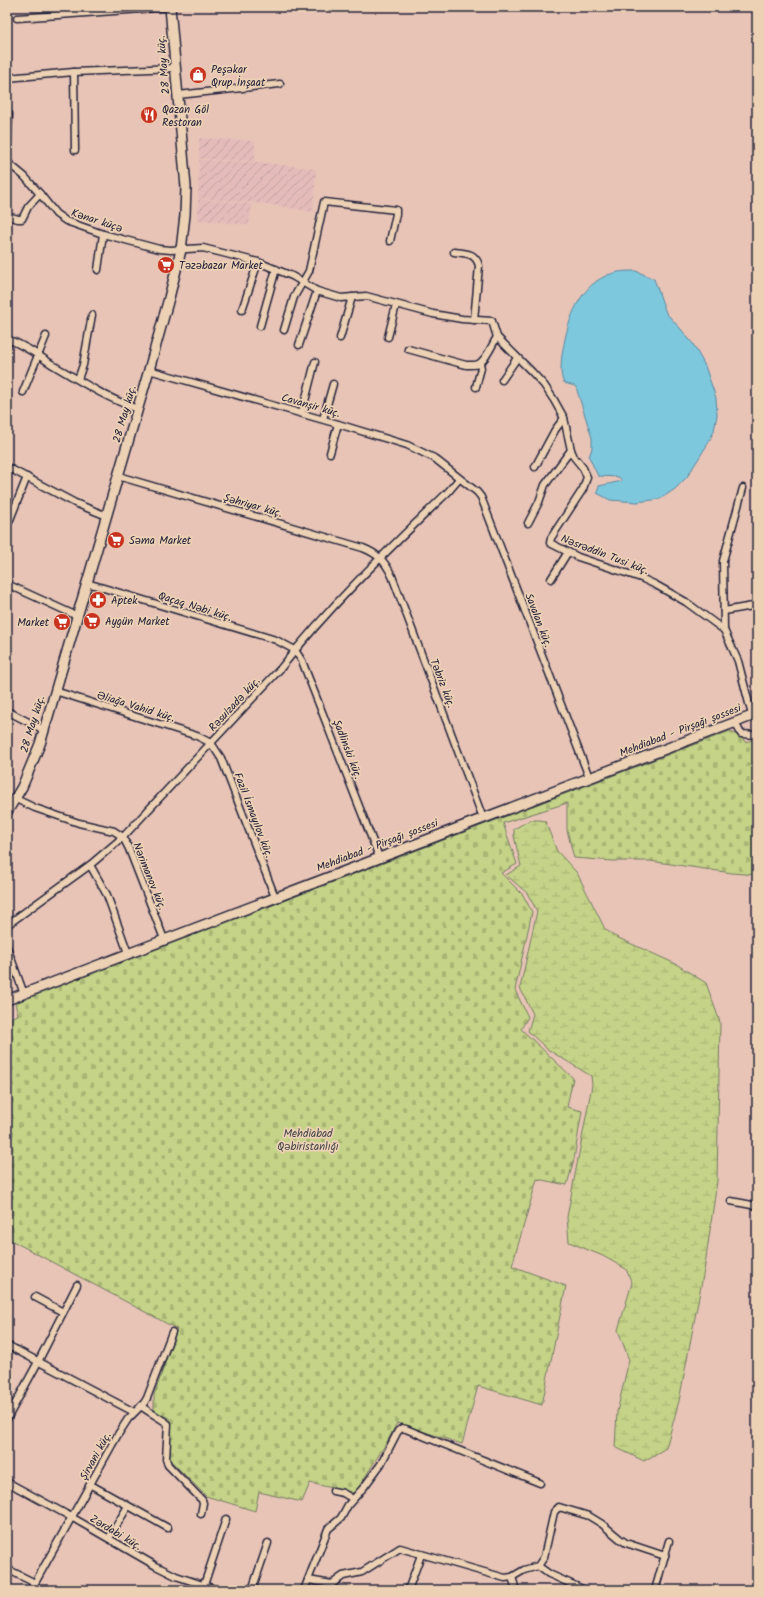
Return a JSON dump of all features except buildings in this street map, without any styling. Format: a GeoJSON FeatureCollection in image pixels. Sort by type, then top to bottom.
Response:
{"type":"FeatureCollection","features":[{"type":"Feature","properties":{"kind":"street"},"geometry":{"type":"LineString","coordinates":[[17,18],[170,7]]}},
{"type":"Feature","properties":{"kind":"street","name":"28 May küç."},"geometry":{"type":"LineString","coordinates":[[7,812],[16,798],[30,769],[44,730],[138,409],[181,250],[185,215],[186,187],[170,7]]}},
{"type":"Feature","properties":{"kind":"street"},"geometry":{"type":"LineString","coordinates":[[7,78],[74,72],[175,68]]}},
{"type":"Feature","properties":{"kind":"street"},"geometry":{"type":"LineString","coordinates":[[74,72],[75,150]]}},
{"type":"Feature","properties":{"kind":"street"},"geometry":{"type":"LineString","coordinates":[[178,95],[280,84]]}},
{"type":"Feature","properties":{"kind":"street"},"geometry":{"type":"LineString","coordinates":[[7,159],[9,114]]}},
{"type":"Feature","properties":{"kind":"street","name":"Kənar küçə"},"geometry":{"type":"LineString","coordinates":[[7,162],[24,176],[51,209],[66,221],[103,234],[159,248],[171,250],[203,248],[258,262],[276,269],[316,291],[341,298],[366,296],[434,314],[492,321],[497,338]]}},
{"type":"Feature","properties":{"kind":"street"},"geometry":{"type":"LineString","coordinates":[[7,216],[18,220],[22,219],[28,207],[40,194]]}},
{"type":"Feature","properties":{"kind":"street"},"geometry":{"type":"LineString","coordinates":[[284,330],[294,297],[309,270],[324,202],[394,208],[396,210],[390,241]]}},
{"type":"Feature","properties":{"kind":"street"},"geometry":{"type":"LineString","coordinates":[[98,270],[103,234]]}},
{"type":"Feature","properties":{"kind":"street"},"geometry":{"type":"LineString","coordinates":[[454,252],[474,255],[478,260],[479,266],[474,320]]}},
{"type":"Feature","properties":{"kind":"street"},"geometry":{"type":"LineString","coordinates":[[242,310],[258,262]]}},
{"type":"Feature","properties":{"kind":"street"},"geometry":{"type":"LineString","coordinates":[[260,326],[276,269]]}},
{"type":"Feature","properties":{"kind":"street"},"geometry":{"type":"LineString","coordinates":[[299,345],[316,291]]}},
{"type":"Feature","properties":{"kind":"street"},"geometry":{"type":"LineString","coordinates":[[340,338],[352,297]]}},
{"type":"Feature","properties":{"kind":"street"},"geometry":{"type":"LineString","coordinates":[[388,338],[396,305]]}},
{"type":"Feature","properties":{"kind":"street"},"geometry":{"type":"LineString","coordinates":[[78,380],[83,365],[92,315]]}},
{"type":"Feature","properties":{"kind":"street"},"geometry":{"type":"LineString","coordinates":[[23,392],[46,336]]}},
{"type":"Feature","properties":{"kind":"street"},"geometry":{"type":"LineString","coordinates":[[476,387],[480,372],[480,364],[497,338]]}},
{"type":"Feature","properties":{"kind":"street","name":"Nəsrəddin Tusi küç."},"geometry":{"type":"LineString","coordinates":[[497,338],[544,385],[564,418],[571,450],[587,477],[586,482],[550,540],[550,543],[568,552],[641,578],[656,585],[686,602],[724,630],[738,661],[755,714]]}},
{"type":"Feature","properties":{"kind":"street"},"geometry":{"type":"LineString","coordinates":[[7,339],[24,347],[78,380],[119,402],[138,409]]}},
{"type":"Feature","properties":{"kind":"street"},"geometry":{"type":"LineString","coordinates":[[408,349],[466,365],[480,364]]}},
{"type":"Feature","properties":{"kind":"street"},"geometry":{"type":"LineString","coordinates":[[502,380],[518,358]]}},
{"type":"Feature","properties":{"kind":"street"},"geometry":{"type":"LineString","coordinates":[[302,413],[315,362]]}},
{"type":"Feature","properties":{"kind":"street","name":"Cavanşir küç."},"geometry":{"type":"LineString","coordinates":[[149,370],[302,413],[407,445],[434,458],[459,478]]}},
{"type":"Feature","properties":{"kind":"street"},"geometry":{"type":"LineString","coordinates":[[323,420],[333,384]]}},
{"type":"Feature","properties":{"kind":"street"},"geometry":{"type":"LineString","coordinates":[[535,467],[554,430],[564,418]]}},
{"type":"Feature","properties":{"kind":"street"},"geometry":{"type":"LineString","coordinates":[[330,453],[338,424]]}},
{"type":"Feature","properties":{"kind":"street"},"geometry":{"type":"LineString","coordinates":[[528,523],[539,502],[545,485],[571,450]]}},
{"type":"Feature","properties":{"kind":"street"},"geometry":{"type":"LineString","coordinates":[[7,467],[75,503],[107,516]]}},
{"type":"Feature","properties":{"kind":"street","name":"Şəhriyar küç."},"geometry":{"type":"LineString","coordinates":[[118,476],[363,548],[380,558]]}},
{"type":"Feature","properties":{"kind":"street"},"geometry":{"type":"LineString","coordinates":[[9,522],[27,477]]}},
{"type":"Feature","properties":{"kind":"street","name":"Rəsulzadə küç."},"geometry":{"type":"LineString","coordinates":[[7,925],[90,865],[123,837],[281,668],[295,650],[361,577],[448,492],[459,478]]}},
{"type":"Feature","properties":{"kind":"street","name":"Savalan küç."},"geometry":{"type":"LineString","coordinates":[[459,478],[481,497],[589,777]]}},
{"type":"Feature","properties":{"kind":"street"},"geometry":{"type":"LineString","coordinates":[[724,630],[723,561],[743,488]]}},
{"type":"Feature","properties":{"kind":"street"},"geometry":{"type":"LineString","coordinates":[[551,579],[568,552]]}},
{"type":"Feature","properties":{"kind":"street","name":"Təbriz küç."},"geometry":{"type":"LineString","coordinates":[[380,558],[386,564],[392,576],[483,818]]}},
{"type":"Feature","properties":{"kind":"street"},"geometry":{"type":"LineString","coordinates":[[7,584],[78,616]]}},
{"type":"Feature","properties":{"kind":"street","name":"Qaçaq Nəbi küç."},"geometry":{"type":"LineString","coordinates":[[87,584],[276,640],[295,650]]}},
{"type":"Feature","properties":{"kind":"street"},"geometry":{"type":"LineString","coordinates":[[724,611],[753,606]]}},
{"type":"Feature","properties":{"kind":"street","name":"Şadlinski küç."},"geometry":{"type":"LineString","coordinates":[[295,650],[302,661],[379,857]]}},
{"type":"Feature","properties":{"kind":"street","name":"Əliağa Vahid küç."},"geometry":{"type":"LineString","coordinates":[[55,692],[197,736],[211,743]]}},
{"type":"Feature","properties":{"kind":"street"},"geometry":{"type":"LineString","coordinates":[[7,711],[44,730]]}},
{"type":"Feature","properties":{"kind":"street","name":"Mehdiabad - Pirşağı şossesi"},"geometry":{"type":"LineString","coordinates":[[7,1000],[755,714]]}},
{"type":"Feature","properties":{"kind":"street"},"geometry":{"type":"LineString","coordinates":[[735,722],[739,732],[742,734],[757,736]]}},
{"type":"Feature","properties":{"kind":"street","name":"Fazil İsmayılov küç."},"geometry":{"type":"LineString","coordinates":[[211,743],[221,758],[275,897]]}},
{"type":"Feature","properties":{"kind":"street","name":"Nərimanov küç."},"geometry":{"type":"LineString","coordinates":[[16,798],[35,808],[79,823],[114,831],[123,837],[164,939]]}},
{"type":"Feature","properties":{"kind":"street"},"geometry":{"type":"LineString","coordinates":[[90,865],[107,895],[128,953]]}},
{"type":"Feature","properties":{"kind":"street"},"geometry":{"type":"LineString","coordinates":[[7,947],[24,994]]}},
{"type":"Feature","properties":{"kind":"street"},"geometry":{"type":"LineString","coordinates":[[731,1200],[757,1206]]}},
{"type":"Feature","properties":{"kind":"street"},"geometry":{"type":"LineString","coordinates":[[7,1419],[77,1285]]}},
{"type":"Feature","properties":{"kind":"street"},"geometry":{"type":"LineString","coordinates":[[35,1297],[63,1312]]}},
{"type":"Feature","properties":{"kind":"street","name":"Şirvani küç."},"geometry":{"type":"LineString","coordinates":[[31,1590],[73,1518],[117,1436],[134,1412],[147,1398],[172,1332]]}},
{"type":"Feature","properties":{"kind":"street"},"geometry":{"type":"LineString","coordinates":[[7,1345],[134,1412]]}},
{"type":"Feature","properties":{"kind":"street"},"geometry":{"type":"LineString","coordinates":[[141,1406],[151,1414],[166,1421],[168,1424],[166,1459],[168,1465],[202,1500],[203,1503],[201,1514]]}},
{"type":"Feature","properties":{"kind":"street"},"geometry":{"type":"LineString","coordinates":[[304,1590],[328,1528],[341,1518],[353,1499],[364,1488],[381,1464],[398,1432],[402,1428],[540,1483]]}},
{"type":"Feature","properties":{"kind":"street","name":"Zərdabi küç."},"geometry":{"type":"LineString","coordinates":[[7,1482],[109,1538],[156,1566],[176,1576],[218,1590]]}},
{"type":"Feature","properties":{"kind":"street"},"geometry":{"type":"LineString","coordinates":[[91,1485],[168,1528]]}},
{"type":"Feature","properties":{"kind":"street"},"geometry":{"type":"LineString","coordinates":[[333,1491],[343,1493],[353,1499]]}},
{"type":"Feature","properties":{"kind":"street"},"geometry":{"type":"LineString","coordinates":[[109,1538],[128,1506]]}},
{"type":"Feature","properties":{"kind":"street"},"geometry":{"type":"LineString","coordinates":[[308,1580],[332,1584],[343,1576],[362,1572],[400,1548],[505,1578],[512,1577],[524,1570],[538,1566],[544,1557],[554,1512],[559,1507],[590,1516],[620,1539],[665,1556]]}},
{"type":"Feature","properties":{"kind":"street"},"geometry":{"type":"LineString","coordinates":[[204,1585],[226,1519]]}},
{"type":"Feature","properties":{"kind":"street"},"geometry":{"type":"LineString","coordinates":[[655,1590],[669,1541]]}},
{"type":"Feature","properties":{"kind":"street"},"geometry":{"type":"LineString","coordinates":[[252,1590],[268,1543]]}},
{"type":"Feature","properties":{"kind":"street"},"geometry":{"type":"LineString","coordinates":[[408,1590],[421,1555]]}},
{"type":"Feature","properties":{"kind":"street"},"geometry":{"type":"LineString","coordinates":[[538,1566],[549,1574],[584,1590]]}},
{"type":"Feature","properties":{"kind":"street"},"geometry":{"type":"LineString","coordinates":[[7,1569],[35,1583]]}},
{"type":"Feature","properties":{"kind":"street"},"geometry":{"type":"LineString","coordinates":[[512,1577],[516,1590]]}},
{"type":"Feature","properties":{"kind":"shaded area"},"geometry":{"type":"Polygon","coordinates":[[[199,138],[255,141],[255,161],[199,159],[199,138]]]}},
{"type":"Feature","properties":{"kind":"shaded area"},"geometry":{"type":"Polygon","coordinates":[[[199,160],[259,162],[316,169],[313,212],[266,204],[198,198],[199,160]]]}},
{"type":"Feature","properties":{"kind":"shaded area"},"geometry":{"type":"Polygon","coordinates":[[[198,199],[252,204],[249,225],[198,220],[198,199]]]}},
{"type":"Feature","properties":{"kind":"green space","name":"Mehdiabad Qəbiristanlığı"},"geometry":{"type":"Polygon","coordinates":[[[730,731],[743,739],[745,742],[757,739],[757,875],[732,873],[650,861],[613,861],[574,858],[567,830],[567,803],[503,823],[517,864],[501,873],[523,895],[532,912],[515,990],[528,1017],[521,1029],[573,1078],[567,1107],[582,1111],[574,1159],[567,1185],[537,1179],[512,1266],[566,1286],[542,1405],[478,1386],[462,1444],[397,1423],[387,1442],[355,1493],[310,1483],[302,1502],[259,1492],[255,1511],[206,1496],[170,1460],[169,1418],[154,1412],[154,1395],[177,1329],[7,1238],[7,1019],[18,1015],[15,1003],[730,731]]]}},
{"type":"Feature","properties":{"kind":"green space"},"geometry":{"type":"Polygon","coordinates":[[[530,820],[545,821],[557,851],[577,873],[605,929],[614,936],[676,964],[706,983],[720,1022],[717,1181],[705,1265],[679,1401],[666,1448],[644,1461],[615,1447],[617,1412],[629,1360],[618,1330],[632,1283],[626,1269],[603,1256],[569,1242],[567,1217],[592,1085],[591,1076],[547,1049],[528,1031],[533,1014],[520,988],[537,911],[527,893],[506,875],[521,866],[514,836],[514,829],[530,820]]]}},
{"type":"Feature","properties":{"kind":"water"},"geometry":{"type":"Polygon","coordinates":[[[636,271],[654,279],[666,313],[693,344],[705,366],[716,398],[717,415],[714,431],[687,477],[675,489],[660,499],[637,502],[610,500],[597,493],[599,486],[622,481],[619,477],[598,476],[589,457],[592,448],[592,438],[576,387],[563,381],[561,368],[563,348],[570,321],[574,309],[580,299],[596,282],[606,276],[618,272],[636,271]]]}},
{"type":"Feature","properties":{"kind":"place","name":"Peşəkar Qrup İnşaat"},"geometry":{"type":"Point","coordinates":[198,75]}},
{"type":"Feature","properties":{"kind":"place","name":"Qazan Göl Restoran"},"geometry":{"type":"Point","coordinates":[149,115]}},
{"type":"Feature","properties":{"kind":"place","name":"Təzəbazar Market"},"geometry":{"type":"Point","coordinates":[166,265]}},
{"type":"Feature","properties":{"kind":"place","name":"Səma Market"},"geometry":{"type":"Point","coordinates":[116,540]}},
{"type":"Feature","properties":{"kind":"place","name":"Aptek"},"geometry":{"type":"Point","coordinates":[98,600]}},
{"type":"Feature","properties":{"kind":"place","name":"Aygün Market"},"geometry":{"type":"Point","coordinates":[92,621]}},
{"type":"Feature","properties":{"kind":"place","name":"Market"},"geometry":{"type":"Point","coordinates":[62,622]}}]}
